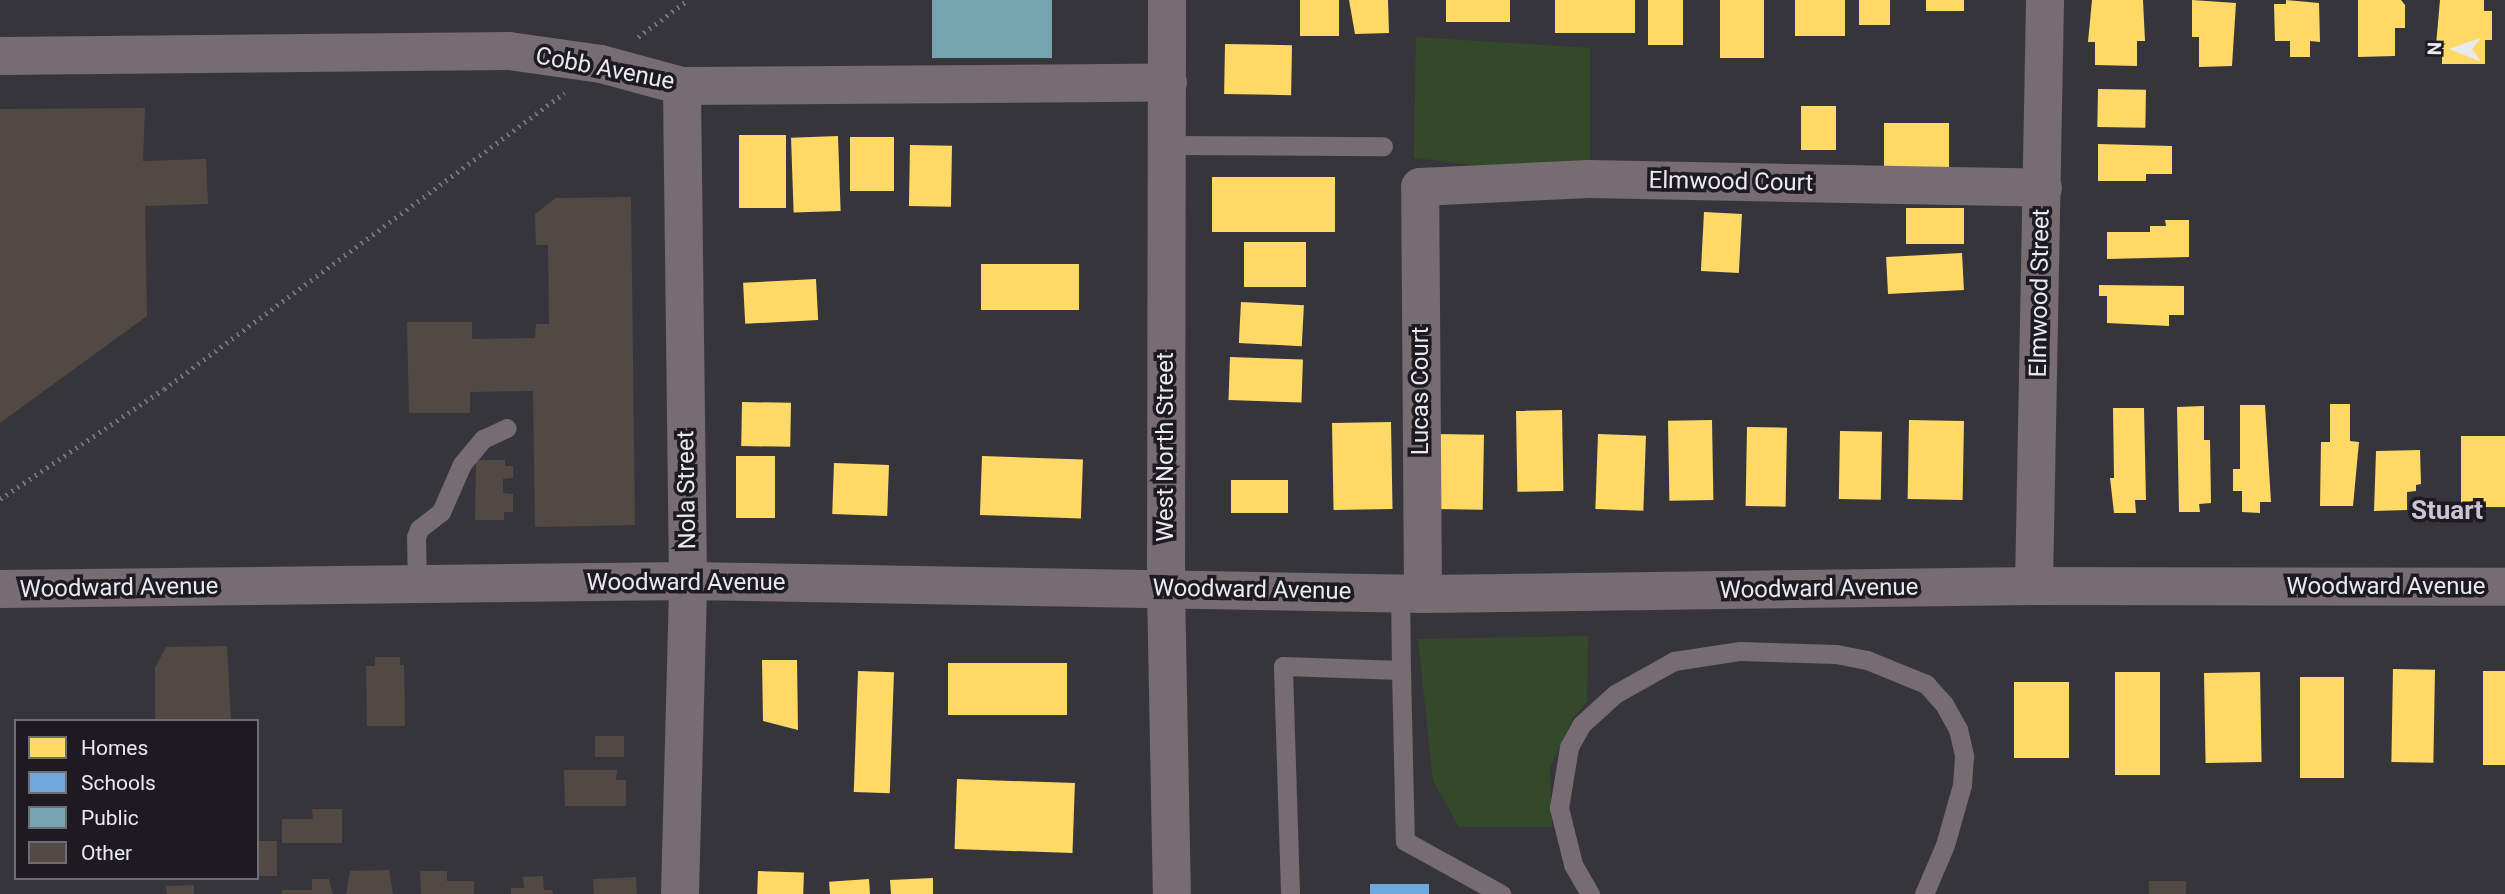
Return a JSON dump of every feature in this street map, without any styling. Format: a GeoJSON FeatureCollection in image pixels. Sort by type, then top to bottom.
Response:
{"type":"FeatureCollection","features":[{"type":"Feature","properties":{"kind":"street","name":"West North Street"},"geometry":{"type":"LineString","coordinates":[[1167,0],[1166,589],[1172,894]]}},
{"type":"Feature","properties":{"kind":"street","name":"Elmwood Street"},"geometry":{"type":"LineString","coordinates":[[2034,586],[2045,0]]}},
{"type":"Feature","properties":{"kind":"street","name":"Cobb Avenue"},"geometry":{"type":"LineString","coordinates":[[0,56],[509,51],[601,64],[682,86],[1168,83]]}},
{"type":"Feature","properties":{"kind":"street","name":"Nola Street"},"geometry":{"type":"LineString","coordinates":[[680,894],[688,581],[682,86]]}},
{"type":"Feature","properties":{"kind":"street","name":"Elmwood Court"},"geometry":{"type":"LineString","coordinates":[[1420,187],[1590,179],[2043,188]]}},
{"type":"Feature","properties":{"kind":"street","name":"Lucas Court"},"geometry":{"type":"LineString","coordinates":[[1411,594],[1420,187]]}},
{"type":"Feature","properties":{"kind":"street","name":"Woodward Avenue"},"geometry":{"type":"LineString","coordinates":[[0,589],[688,581],[1411,594],[2034,586],[2505,587]]}},
{"type":"Feature","properties":{"kind":"lane"},"geometry":{"type":"LineString","coordinates":[[1167,145],[1383,146]]}},
{"type":"Feature","properties":{"kind":"lane"},"geometry":{"type":"LineString","coordinates":[[417,584],[419,529],[441,512],[462,464],[483,439],[507,428]]}},
{"type":"Feature","properties":{"kind":"lane"},"geometry":{"type":"LineString","coordinates":[[1411,594],[1401,670],[1405,841],[1501,894]]}},
{"type":"Feature","properties":{"kind":"lane"},"geometry":{"type":"LineString","coordinates":[[1590,894],[1573,864],[1559,808],[1569,747],[1581,724],[1615,694],[1674,661],[1740,651],[1836,654],[1867,660],[1926,684],[1944,704],[1958,729],[1964,756],[1962,785],[1945,845],[1924,894]]}},
{"type":"Feature","properties":{"kind":"lane"},"geometry":{"type":"LineString","coordinates":[[1290,892],[1283,666],[1401,670]]}},
{"type":"Feature","properties":{"kind":"path"},"geometry":{"type":"LineString","coordinates":[[0,499],[164,388],[688,0]]}},
{"type":"Feature","properties":{"kind":"green space"},"geometry":{"type":"Polygon","coordinates":[[[1416,37],[1590,48],[1590,179],[1414,158],[1416,37]]]}},
{"type":"Feature","properties":{"kind":"green space"},"geometry":{"type":"Polygon","coordinates":[[[1588,636],[1587,702],[1573,718],[1550,768],[1552,827],[1459,827],[1433,781],[1418,639],[1588,636]]]}},
{"type":"Feature","properties":{"kind":"building: Homes"},"geometry":{"type":"Polygon","coordinates":[[[1300,0],[1339,0],[1339,36],[1300,36],[1300,0]]]}},
{"type":"Feature","properties":{"kind":"building: Homes"},"geometry":{"type":"Polygon","coordinates":[[[1349,0],[1388,0],[1389,33],[1355,34],[1349,0]]]}},
{"type":"Feature","properties":{"kind":"building: Homes"},"geometry":{"type":"Polygon","coordinates":[[[1446,0],[1510,0],[1510,22],[1446,22],[1446,0]]]}},
{"type":"Feature","properties":{"kind":"building: Homes"},"geometry":{"type":"Polygon","coordinates":[[[1555,0],[1635,0],[1635,33],[1555,33],[1555,0]]]}},
{"type":"Feature","properties":{"kind":"building: Homes"},"geometry":{"type":"Polygon","coordinates":[[[1648,0],[1683,0],[1683,45],[1648,45],[1648,0]]]}},
{"type":"Feature","properties":{"kind":"building: Homes"},"geometry":{"type":"Polygon","coordinates":[[[1720,0],[1764,0],[1764,58],[1720,58],[1720,0]]]}},
{"type":"Feature","properties":{"kind":"building: Homes"},"geometry":{"type":"Polygon","coordinates":[[[1795,0],[1845,0],[1845,36],[1795,36],[1795,0]]]}},
{"type":"Feature","properties":{"kind":"building: Homes"},"geometry":{"type":"Polygon","coordinates":[[[1859,0],[1890,0],[1890,25],[1859,25],[1859,0]]]}},
{"type":"Feature","properties":{"kind":"building: Homes"},"geometry":{"type":"Polygon","coordinates":[[[1926,0],[1964,0],[1964,11],[1926,11],[1926,0]]]}},
{"type":"Feature","properties":{"kind":"building: Homes"},"geometry":{"type":"Polygon","coordinates":[[[2092,0],[2143,0],[2145,41],[2137,41],[2137,66],[2095,65],[2095,42],[2088,42],[2092,0]]]}},
{"type":"Feature","properties":{"kind":"building: Homes"},"geometry":{"type":"Polygon","coordinates":[[[2192,0],[2236,3],[2232,66],[2199,67],[2199,37],[2192,37],[2192,0]]]}},
{"type":"Feature","properties":{"kind":"building: Homes"},"geometry":{"type":"Polygon","coordinates":[[[2286,0],[2319,3],[2320,42],[2310,41],[2310,57],[2290,57],[2290,41],[2275,41],[2274,4],[2286,4],[2286,0]]]}},
{"type":"Feature","properties":{"kind":"building: Homes"},"geometry":{"type":"Polygon","coordinates":[[[2358,0],[2401,0],[2405,5],[2405,28],[2395,28],[2395,56],[2358,57],[2358,0]]]}},
{"type":"Feature","properties":{"kind":"building: Homes"},"geometry":{"type":"Polygon","coordinates":[[[2440,0],[2484,0],[2484,11],[2492,11],[2492,40],[2485,40],[2485,64],[2442,64],[2442,45],[2436,45],[2440,0]]]}},
{"type":"Feature","properties":{"kind":"building: Homes"},"geometry":{"type":"Polygon","coordinates":[[[1225,44],[1292,45],[1291,95],[1224,94],[1225,44]]]}},
{"type":"Feature","properties":{"kind":"building: Homes"},"geometry":{"type":"Polygon","coordinates":[[[2098,89],[2146,90],[2145,128],[2097,127],[2098,89]]]}},
{"type":"Feature","properties":{"kind":"building: Homes"},"geometry":{"type":"Polygon","coordinates":[[[1801,106],[1836,106],[1836,150],[1801,150],[1801,106]]]}},
{"type":"Feature","properties":{"kind":"building: Homes"},"geometry":{"type":"Polygon","coordinates":[[[1884,123],[1949,123],[1949,173],[1884,173],[1884,123]]]}},
{"type":"Feature","properties":{"kind":"building: Homes"},"geometry":{"type":"Polygon","coordinates":[[[739,135],[786,135],[786,208],[739,208],[739,135]]]}},
{"type":"Feature","properties":{"kind":"building: Homes"},"geometry":{"type":"Polygon","coordinates":[[[838,136],[841,211],[794,213],[791,138],[838,136]]]}},
{"type":"Feature","properties":{"kind":"building: Homes"},"geometry":{"type":"Polygon","coordinates":[[[850,137],[894,137],[894,191],[850,191],[850,137]]]}},
{"type":"Feature","properties":{"kind":"building: Homes"},"geometry":{"type":"Polygon","coordinates":[[[2098,144],[2172,146],[2172,174],[2146,174],[2146,181],[2098,181],[2098,144]]]}},
{"type":"Feature","properties":{"kind":"building: Homes"},"geometry":{"type":"Polygon","coordinates":[[[910,145],[952,146],[951,207],[909,206],[910,145]]]}},
{"type":"Feature","properties":{"kind":"building: Homes"},"geometry":{"type":"Polygon","coordinates":[[[1212,177],[1335,177],[1335,232],[1212,232],[1212,177]]]}},
{"type":"Feature","properties":{"kind":"building: Homes"},"geometry":{"type":"Polygon","coordinates":[[[1906,208],[1964,208],[1964,244],[1906,244],[1906,208]]]}},
{"type":"Feature","properties":{"kind":"building: Homes"},"geometry":{"type":"Polygon","coordinates":[[[1704,212],[1742,214],[1739,273],[1701,271],[1704,212]]]}},
{"type":"Feature","properties":{"kind":"building: Homes"},"geometry":{"type":"Polygon","coordinates":[[[2165,220],[2189,220],[2189,257],[2107,259],[2107,232],[2150,232],[2150,226],[2166,226],[2165,220]]]}},
{"type":"Feature","properties":{"kind":"building: Homes"},"geometry":{"type":"Polygon","coordinates":[[[1244,242],[1306,242],[1306,287],[1244,287],[1244,242]]]}},
{"type":"Feature","properties":{"kind":"building: Homes"},"geometry":{"type":"Polygon","coordinates":[[[1962,253],[1964,290],[1888,294],[1886,257],[1962,253]]]}},
{"type":"Feature","properties":{"kind":"building: Homes"},"geometry":{"type":"Polygon","coordinates":[[[981,264],[1079,264],[1079,310],[981,310],[981,264]]]}},
{"type":"Feature","properties":{"kind":"building: Homes"},"geometry":{"type":"Polygon","coordinates":[[[816,279],[818,320],[745,324],[743,283],[816,279]]]}},
{"type":"Feature","properties":{"kind":"building: Homes"},"geometry":{"type":"Polygon","coordinates":[[[2099,285],[2184,286],[2184,315],[2169,315],[2169,326],[2107,323],[2107,296],[2099,296],[2099,285]]]}},
{"type":"Feature","properties":{"kind":"building: Homes"},"geometry":{"type":"Polygon","coordinates":[[[1241,302],[1304,305],[1302,346],[1239,343],[1241,302]]]}},
{"type":"Feature","properties":{"kind":"building: Homes"},"geometry":{"type":"Polygon","coordinates":[[[1230,357],[1303,360],[1301,403],[1228,400],[1230,357]]]}},
{"type":"Feature","properties":{"kind":"building: Homes"},"geometry":{"type":"Polygon","coordinates":[[[742,402],[791,403],[790,447],[741,446],[742,402]]]}},
{"type":"Feature","properties":{"kind":"building: Homes"},"geometry":{"type":"Polygon","coordinates":[[[2330,404],[2350,404],[2350,441],[2359,442],[2353,506],[2320,506],[2321,442],[2330,442],[2330,404]]]}},
{"type":"Feature","properties":{"kind":"building: Homes"},"geometry":{"type":"Polygon","coordinates":[[[2240,405],[2265,405],[2271,502],[2260,502],[2260,513],[2242,512],[2242,491],[2233,491],[2233,469],[2240,469],[2240,405]]]}},
{"type":"Feature","properties":{"kind":"building: Homes"},"geometry":{"type":"Polygon","coordinates":[[[2204,406],[2204,440],[2210,440],[2211,503],[2199,504],[2200,512],[2179,512],[2177,407],[2204,406]]]}},
{"type":"Feature","properties":{"kind":"building: Homes"},"geometry":{"type":"Polygon","coordinates":[[[2113,408],[2144,408],[2146,500],[2135,500],[2136,513],[2114,513],[2110,478],[2114,478],[2113,408]]]}},
{"type":"Feature","properties":{"kind":"building: Homes"},"geometry":{"type":"Polygon","coordinates":[[[1562,410],[1563,491],[1517,492],[1516,411],[1562,410]]]}},
{"type":"Feature","properties":{"kind":"building: Homes"},"geometry":{"type":"Polygon","coordinates":[[[1712,420],[1713,500],[1669,501],[1668,421],[1712,420]]]}},
{"type":"Feature","properties":{"kind":"building: Homes"},"geometry":{"type":"Polygon","coordinates":[[[1909,420],[1964,421],[1963,500],[1908,499],[1909,420]]]}},
{"type":"Feature","properties":{"kind":"building: Homes"},"geometry":{"type":"Polygon","coordinates":[[[1391,422],[1393,509],[1334,510],[1332,423],[1391,422]]]}},
{"type":"Feature","properties":{"kind":"building: Homes"},"geometry":{"type":"Polygon","coordinates":[[[1747,427],[1787,428],[1786,507],[1746,506],[1747,427]]]}},
{"type":"Feature","properties":{"kind":"building: Homes"},"geometry":{"type":"Polygon","coordinates":[[[1840,431],[1882,432],[1881,500],[1839,499],[1840,431]]]}},
{"type":"Feature","properties":{"kind":"building: Homes"},"geometry":{"type":"Polygon","coordinates":[[[1436,434],[1484,435],[1483,510],[1435,509],[1436,434]]]}},
{"type":"Feature","properties":{"kind":"building: Homes"},"geometry":{"type":"Polygon","coordinates":[[[1598,434],[1646,436],[1643,511],[1595,509],[1598,434]]]}},
{"type":"Feature","properties":{"kind":"building: Homes"},"geometry":{"type":"Polygon","coordinates":[[[2461,436],[2505,436],[2505,507],[2461,507],[2461,436]]]}},
{"type":"Feature","properties":{"kind":"building: Homes"},"geometry":{"type":"Polygon","coordinates":[[[2420,450],[2421,484],[2416,485],[2416,491],[2407,492],[2407,510],[2374,511],[2376,451],[2420,450]]]}},
{"type":"Feature","properties":{"kind":"building: Homes"},"geometry":{"type":"Polygon","coordinates":[[[736,456],[775,456],[775,518],[736,518],[736,456]]]}},
{"type":"Feature","properties":{"kind":"building: Homes"},"geometry":{"type":"Polygon","coordinates":[[[982,456],[1083,460],[1081,518],[980,515],[982,456]]]}},
{"type":"Feature","properties":{"kind":"building: Homes"},"geometry":{"type":"Polygon","coordinates":[[[834,463],[889,465],[887,516],[832,514],[834,463]]]}},
{"type":"Feature","properties":{"kind":"building: Homes"},"geometry":{"type":"Polygon","coordinates":[[[1231,480],[1288,480],[1288,513],[1231,513],[1231,480]]]}},
{"type":"Feature","properties":{"kind":"building: Homes"},"geometry":{"type":"Polygon","coordinates":[[[762,660],[797,660],[798,730],[763,721],[762,660]]]}},
{"type":"Feature","properties":{"kind":"building: Homes"},"geometry":{"type":"Polygon","coordinates":[[[948,663],[1067,663],[1067,715],[948,715],[948,663]]]}},
{"type":"Feature","properties":{"kind":"building: Homes"},"geometry":{"type":"Polygon","coordinates":[[[2393,669],[2435,670],[2433,763],[2391,762],[2393,669]]]}},
{"type":"Feature","properties":{"kind":"building: Homes"},"geometry":{"type":"Polygon","coordinates":[[[858,671],[894,672],[890,793],[854,792],[858,671]]]}},
{"type":"Feature","properties":{"kind":"building: Homes"},"geometry":{"type":"Polygon","coordinates":[[[2483,671],[2505,671],[2505,765],[2483,765],[2483,671]]]}},
{"type":"Feature","properties":{"kind":"building: Homes"},"geometry":{"type":"Polygon","coordinates":[[[2115,672],[2160,672],[2160,775],[2115,775],[2115,672]]]}},
{"type":"Feature","properties":{"kind":"building: Homes"},"geometry":{"type":"Polygon","coordinates":[[[2260,672],[2262,762],[2206,763],[2204,673],[2260,672]]]}},
{"type":"Feature","properties":{"kind":"building: Homes"},"geometry":{"type":"Polygon","coordinates":[[[2300,677],[2344,677],[2344,778],[2300,778],[2300,677]]]}},
{"type":"Feature","properties":{"kind":"building: Homes"},"geometry":{"type":"Polygon","coordinates":[[[2014,682],[2069,682],[2069,758],[2014,758],[2014,682]]]}},
{"type":"Feature","properties":{"kind":"building: Homes"},"geometry":{"type":"Polygon","coordinates":[[[957,779],[1075,783],[1072,853],[955,849],[957,779]]]}},
{"type":"Feature","properties":{"kind":"building: Homes"},"geometry":{"type":"Polygon","coordinates":[[[758,871],[804,873],[803,894],[757,894],[758,871]]]}},
{"type":"Feature","properties":{"kind":"building: Homes"},"geometry":{"type":"Polygon","coordinates":[[[933,878],[933,894],[891,894],[890,880],[933,878]]]}},
{"type":"Feature","properties":{"kind":"building: Homes"},"geometry":{"type":"Polygon","coordinates":[[[869,879],[870,894],[830,894],[829,882],[869,879]]]}},
{"type":"Feature","properties":{"kind":"building: Schools"},"geometry":{"type":"Polygon","coordinates":[[[1370,884],[1429,884],[1429,894],[1370,894],[1370,884]]]}},
{"type":"Feature","properties":{"kind":"building: Public"},"geometry":{"type":"Polygon","coordinates":[[[932,0],[1052,0],[1052,58],[932,58],[932,0]]]}},
{"type":"Feature","properties":{"kind":"building: Other"},"geometry":{"type":"Polygon","coordinates":[[[145,108],[143,161],[206,159],[208,204],[145,206],[147,316],[0,423],[0,109],[145,108]]]}},
{"type":"Feature","properties":{"kind":"building: Other"},"geometry":{"type":"Polygon","coordinates":[[[631,197],[635,525],[535,527],[533,391],[470,392],[470,413],[409,413],[407,322],[472,322],[472,339],[535,338],[536,324],[549,324],[548,245],[536,245],[535,214],[556,198],[631,197]]]}},
{"type":"Feature","properties":{"kind":"building: Other"},"geometry":{"type":"Polygon","coordinates":[[[476,460],[505,460],[505,466],[513,466],[513,478],[503,479],[503,493],[513,494],[513,512],[504,512],[504,520],[475,520],[476,460]]]}},
{"type":"Feature","properties":{"kind":"building: Other"},"geometry":{"type":"Polygon","coordinates":[[[227,646],[231,719],[155,719],[155,668],[166,647],[227,646]]]}},
{"type":"Feature","properties":{"kind":"building: Other"},"geometry":{"type":"Polygon","coordinates":[[[375,657],[400,657],[400,665],[404,665],[405,726],[367,726],[366,666],[375,666],[375,657]]]}},
{"type":"Feature","properties":{"kind":"building: Other"},"geometry":{"type":"Polygon","coordinates":[[[595,736],[624,736],[624,757],[595,757],[595,736]]]}},
{"type":"Feature","properties":{"kind":"building: Other"},"geometry":{"type":"Polygon","coordinates":[[[564,770],[617,770],[616,780],[626,780],[626,806],[565,806],[564,770]]]}},
{"type":"Feature","properties":{"kind":"building: Other"},"geometry":{"type":"Polygon","coordinates":[[[312,809],[342,809],[342,843],[282,843],[282,819],[313,819],[312,809]]]}},
{"type":"Feature","properties":{"kind":"building: Other"},"geometry":{"type":"Polygon","coordinates":[[[259,841],[277,841],[277,876],[259,876],[259,841]]]}},
{"type":"Feature","properties":{"kind":"building: Other"},"geometry":{"type":"Polygon","coordinates":[[[389,870],[393,894],[346,894],[350,871],[389,870]]]}},
{"type":"Feature","properties":{"kind":"building: Other"},"geometry":{"type":"Polygon","coordinates":[[[420,871],[447,871],[447,881],[474,881],[474,894],[421,894],[420,871]]]}},
{"type":"Feature","properties":{"kind":"building: Other"},"geometry":{"type":"Polygon","coordinates":[[[543,876],[544,890],[552,890],[553,894],[511,894],[511,888],[524,888],[523,877],[543,876]]]}},
{"type":"Feature","properties":{"kind":"building: Other"},"geometry":{"type":"Polygon","coordinates":[[[636,877],[637,894],[594,894],[593,879],[636,877]]]}},
{"type":"Feature","properties":{"kind":"building: Other"},"geometry":{"type":"Polygon","coordinates":[[[312,879],[329,879],[333,894],[282,894],[282,890],[312,890],[312,879]]]}},
{"type":"Feature","properties":{"kind":"building: Other"},"geometry":{"type":"Polygon","coordinates":[[[2149,881],[2186,881],[2186,894],[2149,894],[2149,881]]]}},
{"type":"Feature","properties":{"kind":"building: Other"},"geometry":{"type":"Polygon","coordinates":[[[194,885],[194,894],[167,894],[166,886],[194,885]]]}},
{"type":"Feature","properties":{"kind":"district","name":"Stuart"},"geometry":{"type":"Point","coordinates":[2447,511]}}]}
